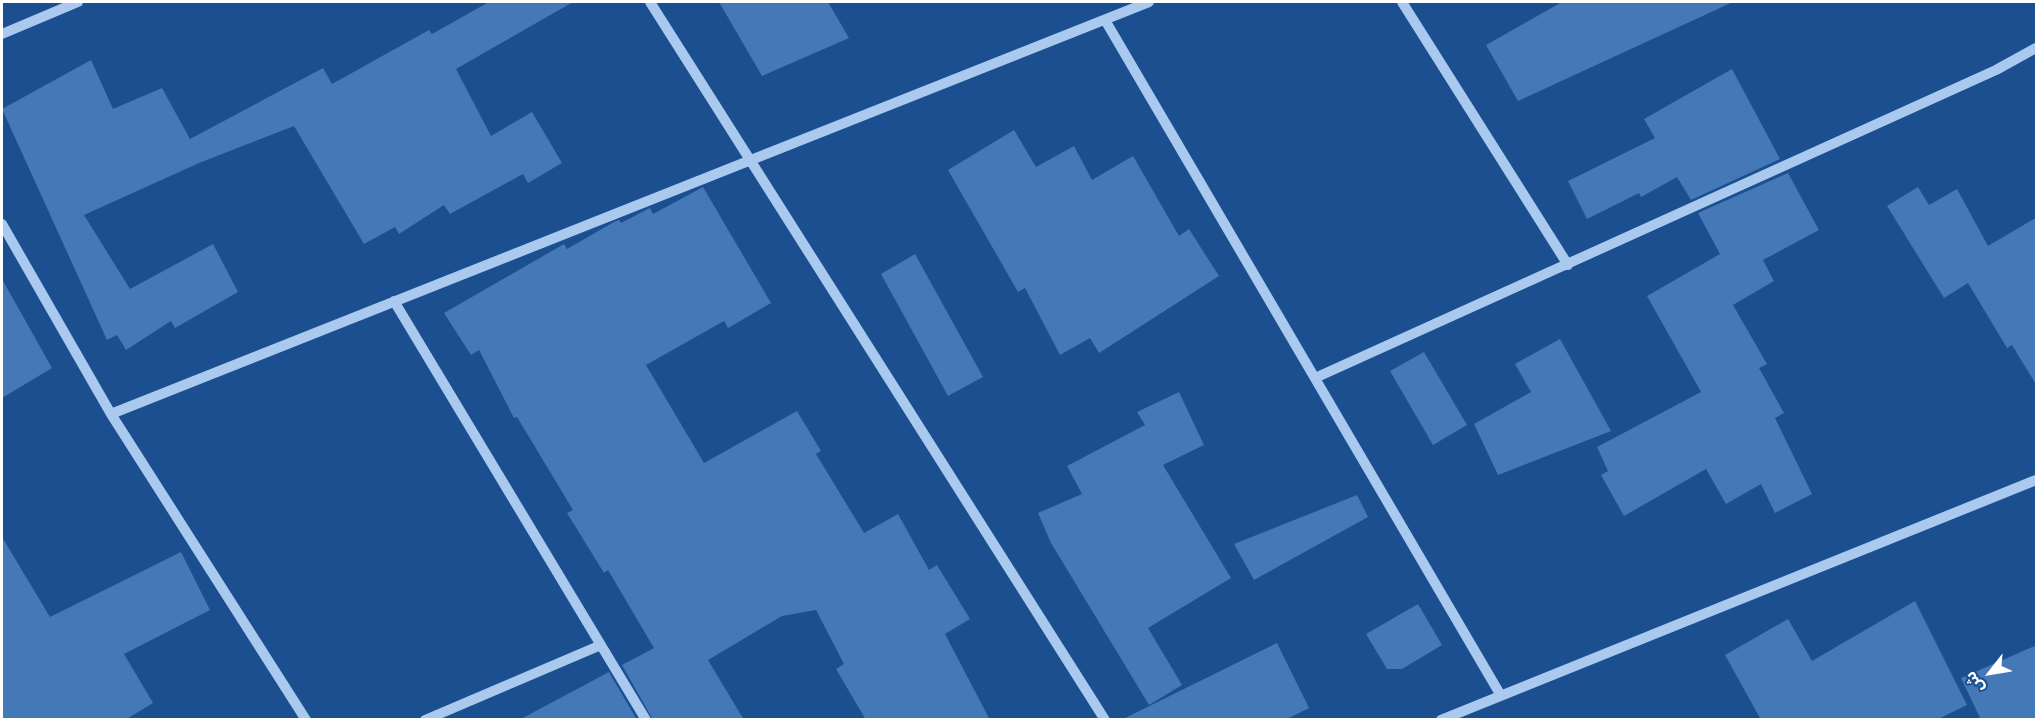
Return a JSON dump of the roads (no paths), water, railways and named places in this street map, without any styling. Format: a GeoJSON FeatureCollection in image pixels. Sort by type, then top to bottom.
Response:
{"type":"FeatureCollection","features":[{"type":"Feature","properties":{"kind":"street"},"geometry":{"type":"LineString","coordinates":[[2,34],[78,2]]}},
{"type":"Feature","properties":{"kind":"street"},"geometry":{"type":"LineString","coordinates":[[650,2],[1105,720]]}},
{"type":"Feature","properties":{"kind":"street"},"geometry":{"type":"LineString","coordinates":[[111,414],[1149,2]]}},
{"type":"Feature","properties":{"kind":"street"},"geometry":{"type":"LineString","coordinates":[[1402,2],[1568,265]]}},
{"type":"Feature","properties":{"kind":"street"},"geometry":{"type":"LineString","coordinates":[[1105,20],[1500,694]]}},
{"type":"Feature","properties":{"kind":"street"},"geometry":{"type":"LineString","coordinates":[[1315,378],[1996,70],[2037,48]]}},
{"type":"Feature","properties":{"kind":"street"},"geometry":{"type":"LineString","coordinates":[[2,224],[111,414],[306,720]]}},
{"type":"Feature","properties":{"kind":"street"},"geometry":{"type":"LineString","coordinates":[[394,301],[646,720]]}},
{"type":"Feature","properties":{"kind":"street"},"geometry":{"type":"LineString","coordinates":[[1441,720],[1500,694],[2037,480]]}},
{"type":"Feature","properties":{"kind":"street"},"geometry":{"type":"LineString","coordinates":[[425,720],[601,645]]}}]}
